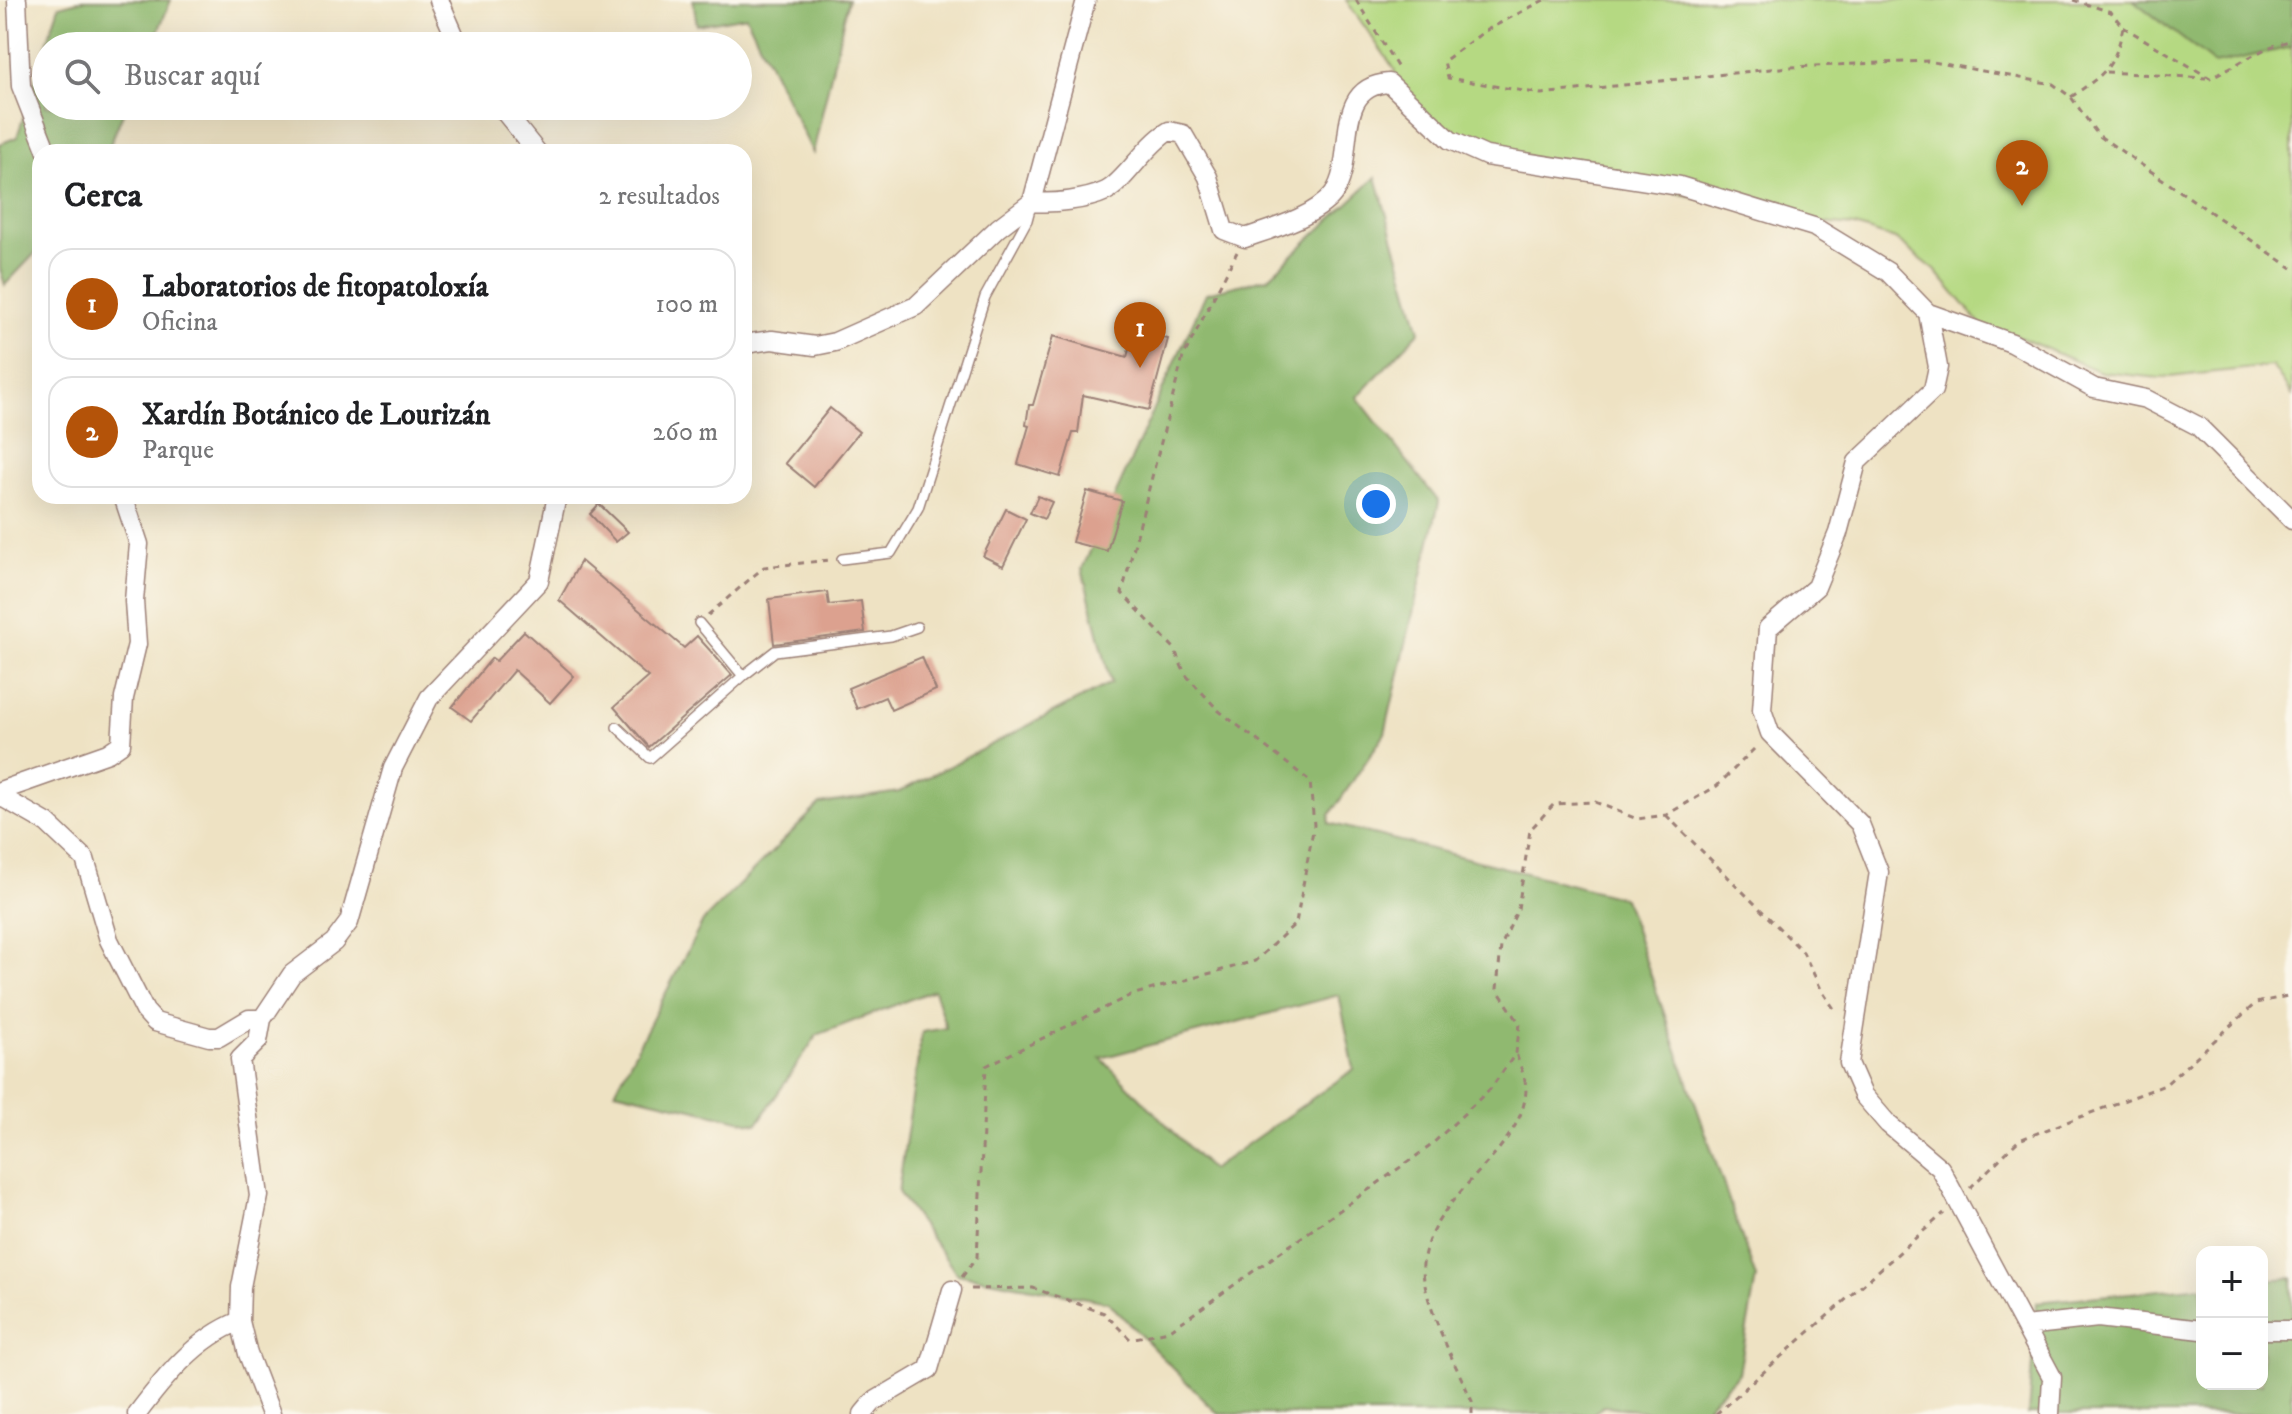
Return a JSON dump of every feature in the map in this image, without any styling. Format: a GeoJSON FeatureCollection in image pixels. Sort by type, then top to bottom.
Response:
{"type":"FeatureCollection","features":[{"type":"Feature","properties":{"kind":"street"},"geometry":{"type":"LineString","coordinates":[[17,0],[21,86],[32,114]]}},
{"type":"Feature","properties":{"kind":"street"},"geometry":{"type":"LineString","coordinates":[[439,0],[453,32]]}},
{"type":"Feature","properties":{"kind":"street"},"geometry":{"type":"LineString","coordinates":[[752,343],[772,340],[815,346],[835,342],[916,306],[998,228],[1032,202],[1086,0]]}},
{"type":"Feature","properties":{"kind":"street"},"geometry":{"type":"LineString","coordinates":[[1032,202],[1048,203],[1107,191],[1156,139],[1169,131],[1183,134],[1208,177],[1224,230],[1245,238],[1292,223],[1332,195],[1340,177],[1346,134],[1362,91],[1373,84],[1389,83],[1450,140],[1486,156],[1680,186],[1814,227],[1888,272],[1928,313],[2012,343],[2094,388],[2146,399],[2198,426],[2292,520]]}},
{"type":"Feature","properties":{"kind":"street"},"geometry":{"type":"LineString","coordinates":[[34,120],[44,144]]}},
{"type":"Feature","properties":{"kind":"street"},"geometry":{"type":"LineString","coordinates":[[511,120],[531,144]]}},
{"type":"Feature","properties":{"kind":"street"},"geometry":{"type":"LineString","coordinates":[[1928,313],[1938,367],[1933,390],[1857,462],[1838,533],[1816,587],[1768,628],[1762,710],[1770,733],[1860,824],[1879,872],[1849,1063],[1863,1095],[1888,1124],[1940,1168],[2052,1377],[2050,1414]]}},
{"type":"Feature","properties":{"kind":"street"},"geometry":{"type":"LineString","coordinates":[[0,794],[108,753],[121,744],[124,698],[137,644],[134,601],[139,544],[126,504]]}},
{"type":"Feature","properties":{"kind":"street"},"geometry":{"type":"LineString","coordinates":[[271,1414],[248,1354],[240,1321],[241,1287],[259,1196],[253,1142],[239,1068],[244,1052],[261,1035],[262,1019],[292,974],[334,942],[349,922],[393,768],[429,698],[539,581],[555,504]]}},
{"type":"Feature","properties":{"kind":"street"},"geometry":{"type":"LineString","coordinates":[[0,794],[47,823],[85,859],[109,940],[145,1011],[155,1022],[219,1037],[249,1019],[262,1019]]}},
{"type":"Feature","properties":{"kind":"street"},"geometry":{"type":"LineString","coordinates":[[863,1414],[873,1402],[929,1369],[952,1290]]}},
{"type":"Feature","properties":{"kind":"street"},"geometry":{"type":"LineString","coordinates":[[2025,1326],[2098,1318],[2196,1329]]}},
{"type":"Feature","properties":{"kind":"street"},"geometry":{"type":"LineString","coordinates":[[137,1414],[169,1371],[228,1325],[240,1321]]}},
{"type":"Feature","properties":{"kind":"street"},"geometry":{"type":"LineString","coordinates":[[2268,1330],[2292,1330]]}},
{"type":"Feature","properties":{"kind":"lane"},"geometry":{"type":"LineString","coordinates":[[842,559],[891,553],[918,508],[952,411],[985,297],[1027,220],[1032,202]]}},
{"type":"Feature","properties":{"kind":"lane"},"geometry":{"type":"LineString","coordinates":[[699,623],[743,676]]}},
{"type":"Feature","properties":{"kind":"lane"},"geometry":{"type":"LineString","coordinates":[[617,727],[650,758],[775,651],[891,636],[917,627]]}},
{"type":"Feature","properties":{"kind":"path"},"geometry":{"type":"LineString","coordinates":[[1356,0],[1396,62],[1410,101]]}},
{"type":"Feature","properties":{"kind":"path"},"geometry":{"type":"LineString","coordinates":[[1544,0],[1485,31],[1444,61],[1448,78],[1541,94],[1789,67],[1928,61],[2053,84],[2071,97],[2098,135],[2292,268]]}},
{"type":"Feature","properties":{"kind":"path"},"geometry":{"type":"LineString","coordinates":[[2073,0],[2111,12],[2123,27],[2210,78]]}},
{"type":"Feature","properties":{"kind":"path"},"geometry":{"type":"LineString","coordinates":[[2071,97],[2106,72],[2118,53],[2123,27]]}},
{"type":"Feature","properties":{"kind":"path"},"geometry":{"type":"LineString","coordinates":[[2106,72],[2210,78],[2267,48],[2292,40]]}},
{"type":"Feature","properties":{"kind":"path"},"geometry":{"type":"LineString","coordinates":[[952,1290],[977,1257],[986,1066],[1131,995],[1255,961],[1296,923],[1314,825],[1310,781],[1219,711],[1185,674],[1174,648],[1122,593],[1183,357],[1245,238]]}},
{"type":"Feature","properties":{"kind":"path"},"geometry":{"type":"LineString","coordinates":[[699,623],[764,567],[842,559]]}},
{"type":"Feature","properties":{"kind":"path"},"geometry":{"type":"LineString","coordinates":[[1472,1414],[1472,1401],[1437,1325],[1423,1265],[1438,1215],[1487,1162],[1518,1117],[1526,1088],[1516,1053],[1520,1024],[1497,989],[1501,946],[1518,909],[1530,830],[1554,804],[1595,802],[1637,819],[1666,815],[1717,786],[1770,733]]}},
{"type":"Feature","properties":{"kind":"path"},"geometry":{"type":"LineString","coordinates":[[1666,815],[1803,952],[1822,991],[1854,1029]]}},
{"type":"Feature","properties":{"kind":"path"},"geometry":{"type":"LineString","coordinates":[[1716,1414],[1958,1200],[2019,1140],[2165,1085],[2256,1003],[2292,995]]}},
{"type":"Feature","properties":{"kind":"path"},"geometry":{"type":"LineString","coordinates":[[952,1290],[1033,1288],[1104,1313],[1130,1339],[1169,1331],[1429,1147],[1491,1088],[1516,1053]]}},
{"type":"Feature","properties":{"kind":"green space"},"geometry":{"type":"Polygon","coordinates":[[[82,0],[171,0],[158,32],[51,32],[59,6],[82,0]]]}},
{"type":"Feature","properties":{"kind":"green space"},"geometry":{"type":"Polygon","coordinates":[[[693,0],[848,0],[813,153],[746,16],[697,25],[693,0]]]}},
{"type":"Feature","properties":{"kind":"green space"},"geometry":{"type":"Polygon","coordinates":[[[1346,0],[2292,0],[2292,395],[2272,366],[2160,378],[2101,372],[2019,337],[1982,326],[1935,270],[1895,239],[1855,226],[1800,221],[1526,159],[1450,137],[1392,80],[1395,70],[1346,0]]]}},
{"type":"Feature","properties":{"kind":"green space"},"geometry":{"type":"Polygon","coordinates":[[[2133,0],[2292,0],[2292,47],[2215,64],[2133,0]]]}},
{"type":"Feature","properties":{"kind":"green space"},"geometry":{"type":"Polygon","coordinates":[[[32,90],[32,120],[120,120],[110,144],[32,144],[32,256],[5,285],[0,269],[0,144],[17,137],[32,90]]]}},
{"type":"Feature","properties":{"kind":"green space"},"geometry":{"type":"Polygon","coordinates":[[[1376,177],[1420,331],[1357,397],[1439,502],[1385,733],[1330,815],[1329,823],[1624,898],[1756,1278],[1739,1373],[1705,1408],[1668,1414],[1604,1406],[1592,1414],[1218,1414],[1108,1302],[957,1274],[898,1192],[922,1032],[946,1028],[934,990],[817,1035],[757,1124],[615,1091],[703,921],[820,804],[899,792],[1111,683],[1082,569],[1206,293],[1268,278],[1376,177]],[[1339,995],[1101,1058],[1211,1170],[1354,1069],[1339,995]]]}},
{"type":"Feature","properties":{"kind":"green space"},"geometry":{"type":"Polygon","coordinates":[[[2292,1278],[2292,1414],[2028,1414],[2037,1302],[2196,1287],[2196,1390],[2268,1390],[2268,1280],[2292,1278]]]}},
{"type":"Feature","properties":{"kind":"building"},"geometry":{"type":"Polygon","coordinates":[[[1134,330],[1168,339],[1149,410],[1083,395],[1078,433],[1073,433],[1060,477],[1018,464],[1029,426],[1026,425],[1029,405],[1033,405],[1053,336],[1127,357],[1134,330]]]}},
{"type":"Feature","properties":{"kind":"building"},"geometry":{"type":"Polygon","coordinates":[[[830,408],[859,432],[814,487],[785,463],[830,408]]]}},
{"type":"Feature","properties":{"kind":"building"},"geometry":{"type":"Polygon","coordinates":[[[1087,491],[1122,501],[1107,551],[1072,542],[1087,491]]]}},
{"type":"Feature","properties":{"kind":"building"},"geometry":{"type":"Polygon","coordinates":[[[1038,496],[1052,502],[1044,519],[1030,513],[1038,496]]]}},
{"type":"Feature","properties":{"kind":"building"},"geometry":{"type":"Polygon","coordinates":[[[599,504],[628,532],[616,542],[590,514],[599,504]]]}},
{"type":"Feature","properties":{"kind":"building"},"geometry":{"type":"Polygon","coordinates":[[[1006,509],[1026,519],[1003,566],[983,556],[1006,509]]]}},
{"type":"Feature","properties":{"kind":"building"},"geometry":{"type":"Polygon","coordinates":[[[581,561],[684,648],[697,636],[732,675],[649,747],[614,707],[648,677],[559,600],[581,561]]]}},
{"type":"Feature","properties":{"kind":"building"},"geometry":{"type":"Polygon","coordinates":[[[827,592],[829,605],[861,601],[865,632],[774,644],[769,599],[827,592]]]}},
{"type":"Feature","properties":{"kind":"building"},"geometry":{"type":"Polygon","coordinates":[[[524,631],[574,676],[550,703],[514,670],[471,721],[452,707],[492,658],[496,661],[524,631]]]}},
{"type":"Feature","properties":{"kind":"building"},"geometry":{"type":"Polygon","coordinates":[[[922,657],[936,690],[891,710],[885,697],[857,709],[848,688],[922,657]]]}},
{"type":"Feature","properties":{"kind":"place","name":"Xardín Botánico de Lourizán"},"geometry":{"type":"Point","coordinates":[2022,206]}},
{"type":"Feature","properties":{"kind":"place","name":"Laboratorios de fitopatoloxía"},"geometry":{"type":"Point","coordinates":[1140,368]}}]}
